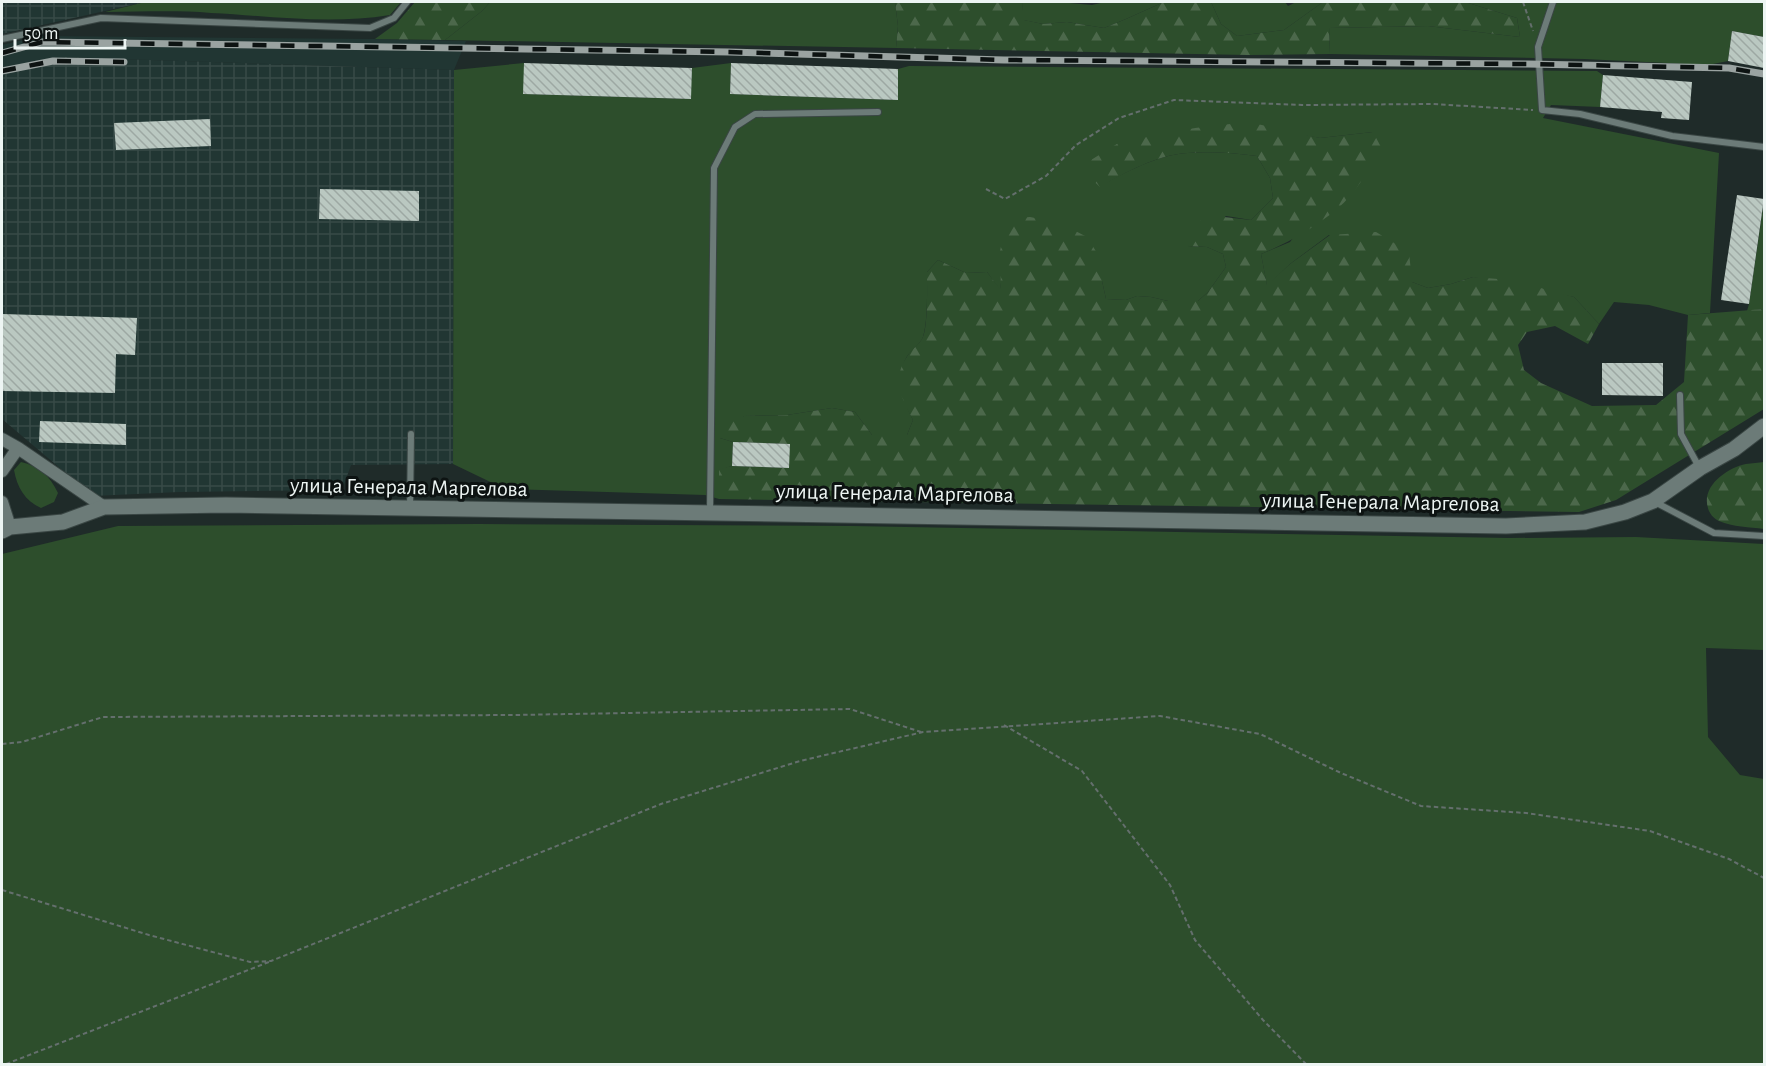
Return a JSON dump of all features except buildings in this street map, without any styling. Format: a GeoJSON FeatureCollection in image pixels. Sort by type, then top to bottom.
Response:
{"type":"FeatureCollection","features":[{"type":"Feature","properties":{"kind":"main road","name":"улица Генерала Маргелова"},"geometry":{"type":"LineString","coordinates":[[6,529],[63,522],[104,507],[226,505],[710,511],[1506,526],[1585,522],[1625,512],[1653,501],[1764,426]]}},
{"type":"Feature","properties":{"kind":"street"},"geometry":{"type":"LineString","coordinates":[[2,439],[104,507]]}},
{"type":"Feature","properties":{"kind":"street"},"geometry":{"type":"LineString","coordinates":[[2,471],[18,448]]}},
{"type":"Feature","properties":{"kind":"street"},"geometry":{"type":"LineString","coordinates":[[2,502],[6,529]]}},
{"type":"Feature","properties":{"kind":"lane"},"geometry":{"type":"LineString","coordinates":[[2,39],[101,18],[370,28],[394,18],[407,2]]}},
{"type":"Feature","properties":{"kind":"lane"},"geometry":{"type":"LineString","coordinates":[[1553,2],[1538,48],[1542,110],[1580,114],[1672,136],[1764,147]]}},
{"type":"Feature","properties":{"kind":"lane"},"geometry":{"type":"LineString","coordinates":[[710,511],[714,168],[735,127],[755,114],[878,112]]}},
{"type":"Feature","properties":{"kind":"lane"},"geometry":{"type":"LineString","coordinates":[[1680,395],[1681,434],[1700,468]]}},
{"type":"Feature","properties":{"kind":"lane"},"geometry":{"type":"LineString","coordinates":[[410,509],[411,434]]}},
{"type":"Feature","properties":{"kind":"lane"},"geometry":{"type":"LineString","coordinates":[[1653,501],[1714,533],[1764,536]]}},
{"type":"Feature","properties":{"kind":"path"},"geometry":{"type":"LineString","coordinates":[[1523,2],[1538,48]]}},
{"type":"Feature","properties":{"kind":"path"},"geometry":{"type":"LineString","coordinates":[[986,189],[1005,199],[1046,176],[1076,145],[1119,117],[1174,100],[1302,105],[1433,104],[1542,110]]}},
{"type":"Feature","properties":{"kind":"path"},"geometry":{"type":"LineString","coordinates":[[2,744],[22,742],[103,717],[515,715],[850,709],[923,732]]}},
{"type":"Feature","properties":{"kind":"path"},"geometry":{"type":"LineString","coordinates":[[6,1065],[661,804],[801,761],[923,732],[1160,716],[1260,734],[1341,773],[1421,806],[1526,813],[1650,831],[1729,859],[1764,878]]}},
{"type":"Feature","properties":{"kind":"path"},"geometry":{"type":"LineString","coordinates":[[1004,725],[1082,771],[1170,885],[1195,940],[1263,1020],[1306,1065]]}},
{"type":"Feature","properties":{"kind":"path"},"geometry":{"type":"LineString","coordinates":[[2,890],[149,935],[250,962],[271,961]]}},
{"type":"Feature","properties":{"kind":"shaded area"},"geometry":{"type":"Polygon","coordinates":[[[2,2],[145,2],[2,34],[2,2]]]}},
{"type":"Feature","properties":{"kind":"shaded area"},"geometry":{"type":"Polygon","coordinates":[[[40,36],[466,41],[454,70],[57,57],[2,68],[2,45],[40,36]]]}},
{"type":"Feature","properties":{"kind":"shaded area"},"geometry":{"type":"Polygon","coordinates":[[[57,57],[454,70],[453,464],[351,465],[342,490],[179,492],[93,496],[2,419],[2,68],[57,57]]]}},
{"type":"Feature","properties":{"kind":"green space"},"geometry":{"type":"Polygon","coordinates":[[[145,2],[401,2],[390,15],[322,20],[185,12],[105,12],[145,2]]]}},
{"type":"Feature","properties":{"kind":"green space"},"geometry":{"type":"Polygon","coordinates":[[[415,2],[490,2],[445,40],[375,39],[397,23],[415,2]]]}},
{"type":"Feature","properties":{"kind":"green space"},"geometry":{"type":"Polygon","coordinates":[[[490,2],[895,2],[898,26],[896,48],[445,40],[490,2]]]}},
{"type":"Feature","properties":{"kind":"green space"},"geometry":{"type":"Polygon","coordinates":[[[895,2],[1022,2],[1024,20],[1043,24],[1067,22],[1104,28],[1164,2],[1211,2],[1221,24],[1237,36],[1284,30],[1323,2],[1465,2],[1517,18],[1520,37],[1428,26],[1329,28],[1330,54],[1248,55],[896,48],[898,26],[895,2]]]}},
{"type":"Feature","properties":{"kind":"green space"},"geometry":{"type":"Polygon","coordinates":[[[1022,2],[1092,5],[1105,2],[1164,2],[1104,28],[1067,22],[1043,24],[1023,20],[1022,2]]]}},
{"type":"Feature","properties":{"kind":"green space"},"geometry":{"type":"Polygon","coordinates":[[[1211,2],[1285,2],[1288,6],[1296,2],[1323,2],[1284,30],[1237,36],[1221,24],[1211,2]]]}},
{"type":"Feature","properties":{"kind":"green space"},"geometry":{"type":"Polygon","coordinates":[[[1465,2],[1764,2],[1764,37],[1732,31],[1728,61],[1708,65],[1584,59],[1330,54],[1329,28],[1428,26],[1520,37],[1517,18],[1465,2]]]}},
{"type":"Feature","properties":{"kind":"green space"},"geometry":{"type":"Polygon","coordinates":[[[524,63],[524,94],[690,99],[692,68],[731,63],[730,94],[897,100],[898,69],[909,66],[1597,71],[1603,75],[1600,107],[1551,105],[1543,118],[1719,153],[1710,313],[1688,315],[1649,305],[1614,302],[1599,324],[1574,297],[1473,277],[1428,288],[1412,282],[1329,235],[1290,264],[1267,286],[1261,254],[1290,242],[1373,132],[1320,138],[1297,134],[1195,128],[1100,186],[1142,165],[1176,154],[1214,152],[1257,156],[1270,178],[1273,198],[1251,220],[1226,216],[1188,246],[1207,247],[1223,254],[1226,267],[1208,292],[1198,301],[1168,301],[1137,296],[1126,300],[1106,299],[1102,281],[1102,261],[1000,251],[1002,276],[1000,290],[987,272],[966,273],[938,260],[927,272],[923,337],[908,355],[902,370],[902,387],[913,420],[907,435],[872,435],[855,412],[832,408],[787,415],[744,416],[720,438],[733,442],[732,466],[719,470],[719,499],[705,495],[505,489],[453,464],[454,70],[524,63]]]}},
{"type":"Feature","properties":{"kind":"green space"},"geometry":{"type":"Polygon","coordinates":[[[1248,122],[1320,138],[1373,132],[1382,149],[1344,203],[1301,234],[1261,254],[1267,285],[1290,264],[1330,235],[1376,232],[1409,252],[1412,282],[1428,288],[1473,277],[1511,280],[1574,297],[1599,324],[1588,344],[1555,326],[1527,332],[1518,345],[1524,370],[1541,383],[1592,406],[1656,405],[1684,382],[1688,315],[1764,309],[1764,409],[1616,500],[1579,512],[719,499],[719,469],[732,466],[789,468],[789,444],[733,442],[720,438],[722,425],[744,416],[787,415],[832,408],[855,412],[872,435],[907,435],[913,420],[902,396],[899,380],[903,364],[922,340],[925,331],[927,272],[938,260],[966,273],[987,272],[1000,289],[1001,247],[1017,218],[1030,217],[1060,223],[1087,237],[1102,261],[1102,281],[1106,299],[1126,300],[1137,296],[1168,301],[1198,301],[1208,292],[1226,267],[1223,254],[1207,247],[1188,246],[1191,231],[1206,215],[1251,220],[1273,198],[1270,178],[1257,156],[1214,152],[1176,154],[1142,165],[1100,187],[1086,174],[1091,160],[1120,142],[1195,128],[1248,122]]]}},
{"type":"Feature","properties":{"kind":"green space"},"geometry":{"type":"Polygon","coordinates":[[[1764,201],[1764,309],[1747,311],[1749,304],[1764,201]]]}},
{"type":"Feature","properties":{"kind":"green space"},"geometry":{"type":"Polygon","coordinates":[[[21,462],[39,469],[48,477],[58,493],[54,502],[41,508],[26,497],[17,482],[14,470],[21,462]]]}},
{"type":"Feature","properties":{"kind":"green space"},"geometry":{"type":"Polygon","coordinates":[[[1764,462],[1764,529],[1742,527],[1719,521],[1714,517],[1709,510],[1707,500],[1708,492],[1717,479],[1739,466],[1764,462]]]}},
{"type":"Feature","properties":{"kind":"green space"},"geometry":{"type":"Polygon","coordinates":[[[479,524],[851,526],[1509,538],[1636,537],[1764,544],[1764,650],[1706,648],[1708,737],[1740,775],[1764,779],[1764,1064],[2,1064],[2,554],[118,526],[479,524]]]}},
{"type":"Feature","properties":{"kind":"railway"},"geometry":{"type":"LineString","coordinates":[[2,53],[42,42],[729,52],[1004,60],[1528,64],[1729,68],[1764,74]]}},
{"type":"Feature","properties":{"kind":"railway"},"geometry":{"type":"LineString","coordinates":[[2,71],[53,61],[124,62]]}}]}
